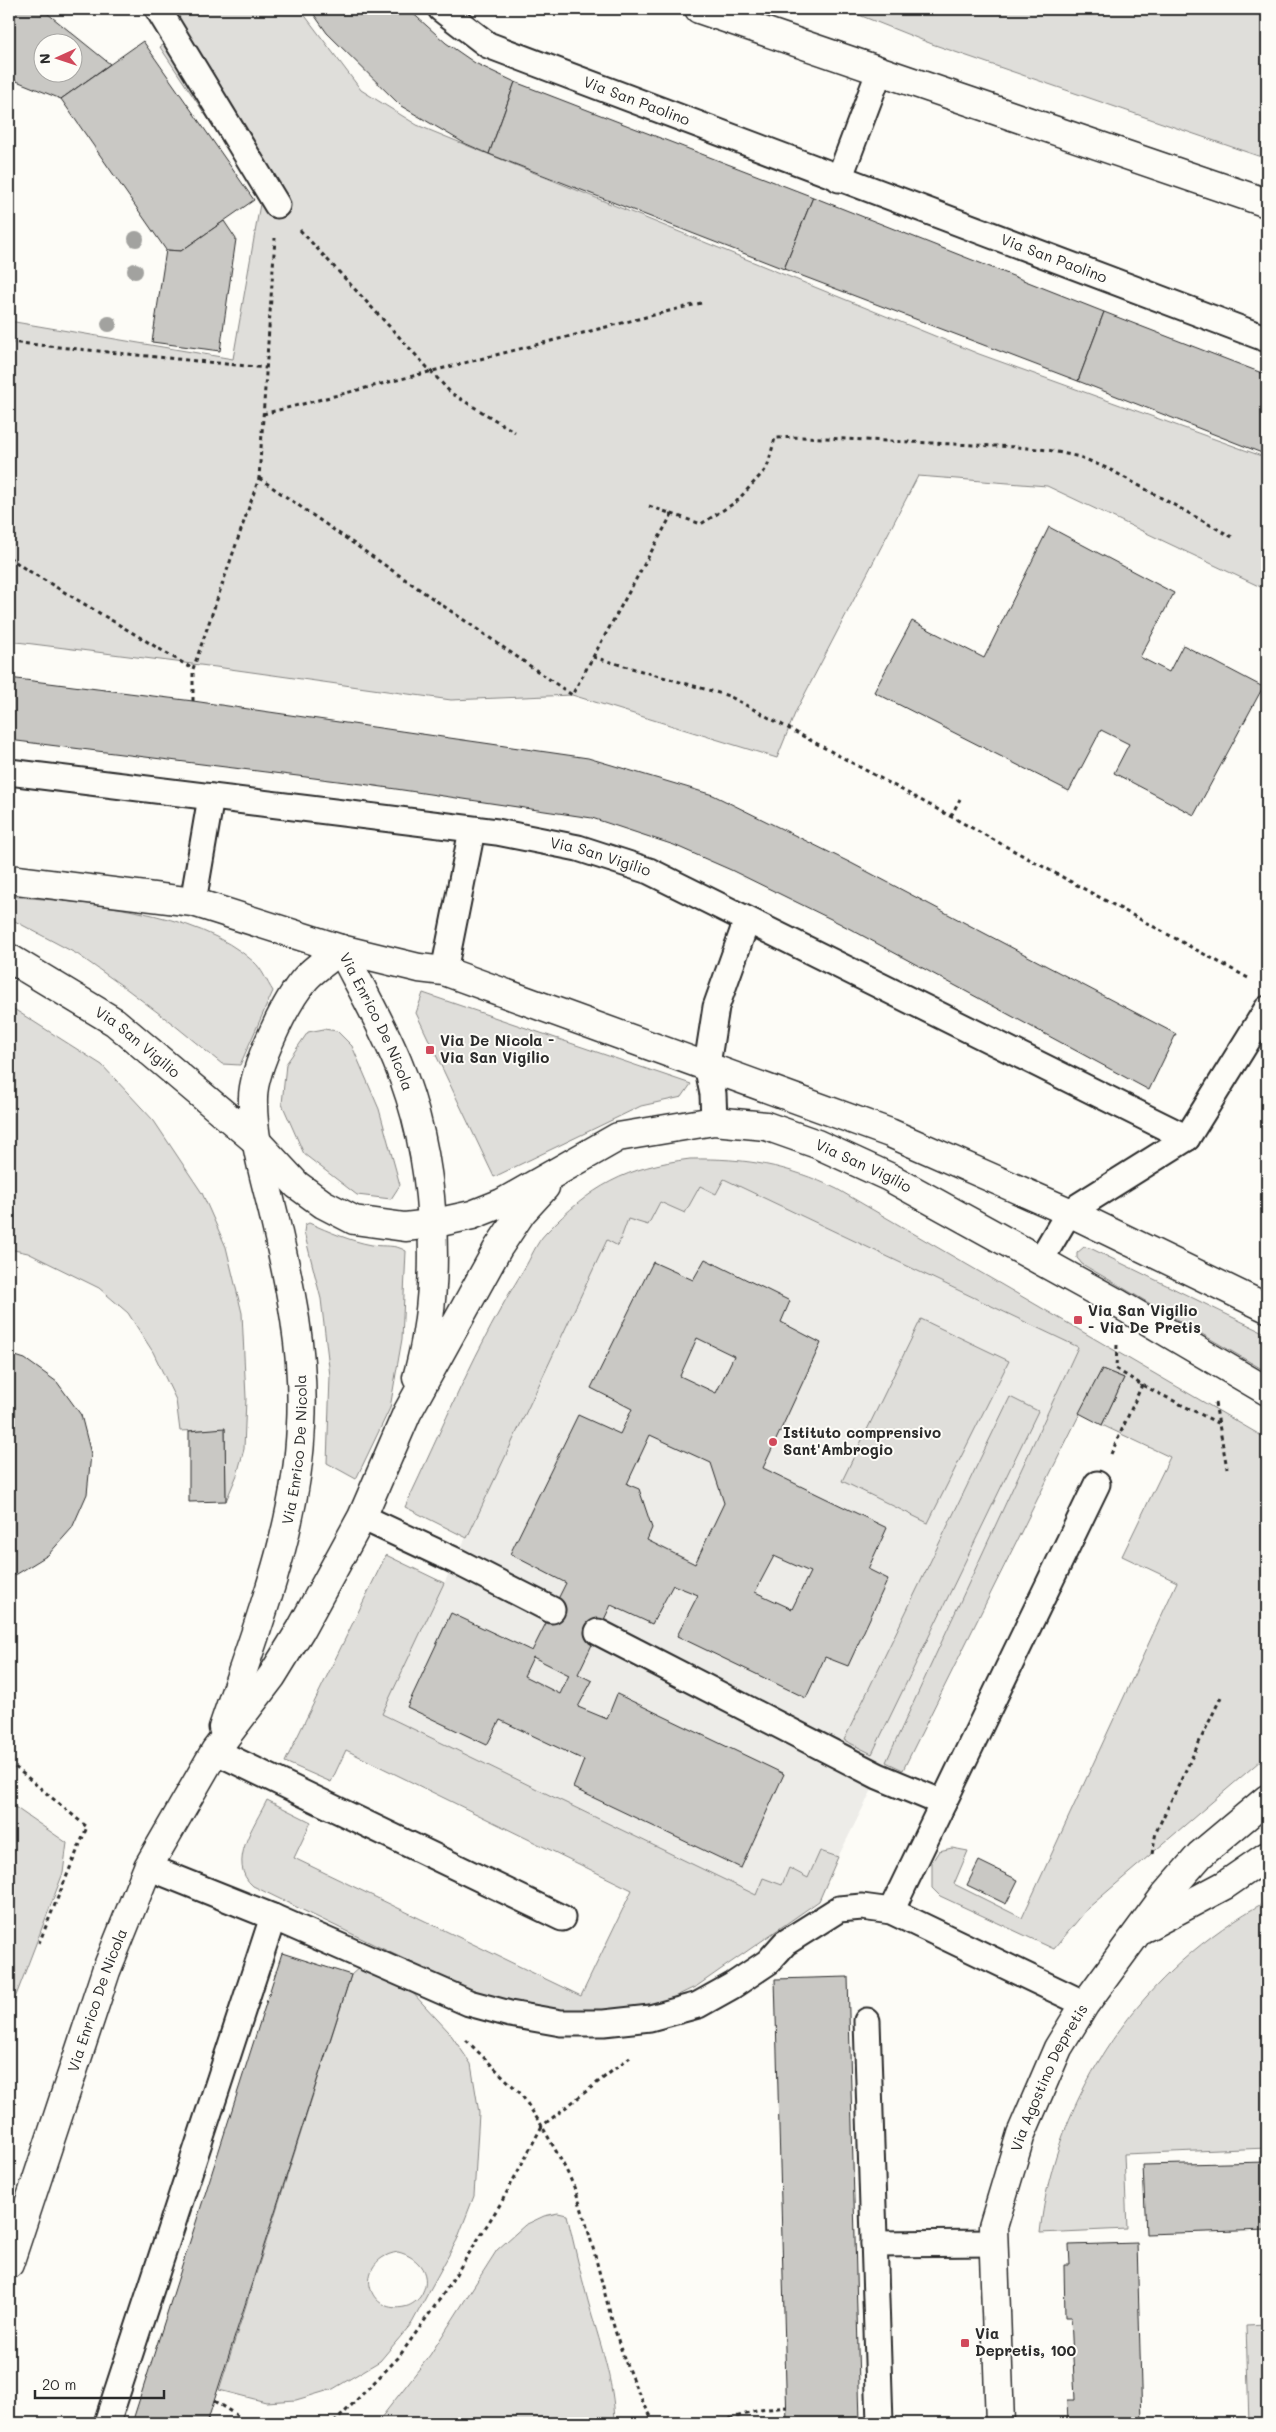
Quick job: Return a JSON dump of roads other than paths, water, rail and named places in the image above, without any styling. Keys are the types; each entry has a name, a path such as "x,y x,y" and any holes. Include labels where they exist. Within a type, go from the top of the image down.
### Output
{"street":[{"path":"699,9 1267,203"},
{"path":"9,879 193,902 341,949 419,968 444,971 707,1065 890,1134 1069,1212 1267,1308"},
{"name":"Via Enrico De Nicola","path":"215,1751 260,1620 282,1545 296,1477 302,1426 302,1383 292,1296 256,1141 253,1096 266,1047 291,1000 306,978 341,949 397,1061 423,1142 431,1224 431,1303 423,1357 407,1413"},
{"name":"Via San Vigilio","path":"9,958 115,1022 256,1141"},
{"name":"Via San Vigilio","path":"431,1224 472,1215 502,1203 618,1137 714,1120 766,1126 817,1144 889,1177 1136,1314 1267,1391"},
{"path":"256,1141 297,1185 324,1204 354,1220 405,1227 431,1224"},
{"name":"Via Enrico De Nicola","path":"9,2264 106,1971 148,1867 215,1751 272,1676 301,1629 362,1517 407,1413 514,1223 535,1196 566,1166"},
{"name":"Via Agostino Depretis","path":"1000,2423 993,2227 1021,2134 1058,2048 1085,2004 1142,1929 1165,1895 1200,1855 1267,1800"},
{"name":"Via Agostino Depretis","path":"1142,1929 1226,1885 1267,1856"}],"lane":[{"path":"158,9 277,205"},
{"name":"Via San Paolino","path":"441,9 488,45 1267,339"},
{"path":"839,179 880,70"},
{"name":"Via San Vigilio","path":"9,772 497,832 578,848 649,871 1187,1138"},
{"path":"193,902 211,797"},
{"path":"444,971 472,830"},
{"path":"714,1120 713,1094 707,1065 716,1007 748,920"},
{"path":"1040,1261 1069,1212 1187,1138 1267,1009"},
{"path":"890,1911 1097,1484"},
{"path":"362,1517 456,1561 552,1610"},
{"path":"598,1632 878,1776 943,1803"},
{"path":"215,1751 562,1918"},
{"path":"148,1867 273,1917 469,2003 510,2014 561,2023 604,2023 650,2018 698,2005 732,1986 768,1962 785,1943 839,1909 862,1908 890,1911 1085,2004"},
{"path":"107,2423 273,1917"},
{"path":"867,2021 880,2423"},
{"path":"874,2244 994,2243"}],"place":[{"name":"Via De Nicola - Via San Vigilio","path":"430,1050"},
{"name":"Via San Vigilio - Via De Pretis","path":"1078,1320"},
{"name":"Istituto comprensivo Sant'Ambrogio","path":"773,1442"},
{"name":"Via Depretis, 100","path":"965,2343"}]}
